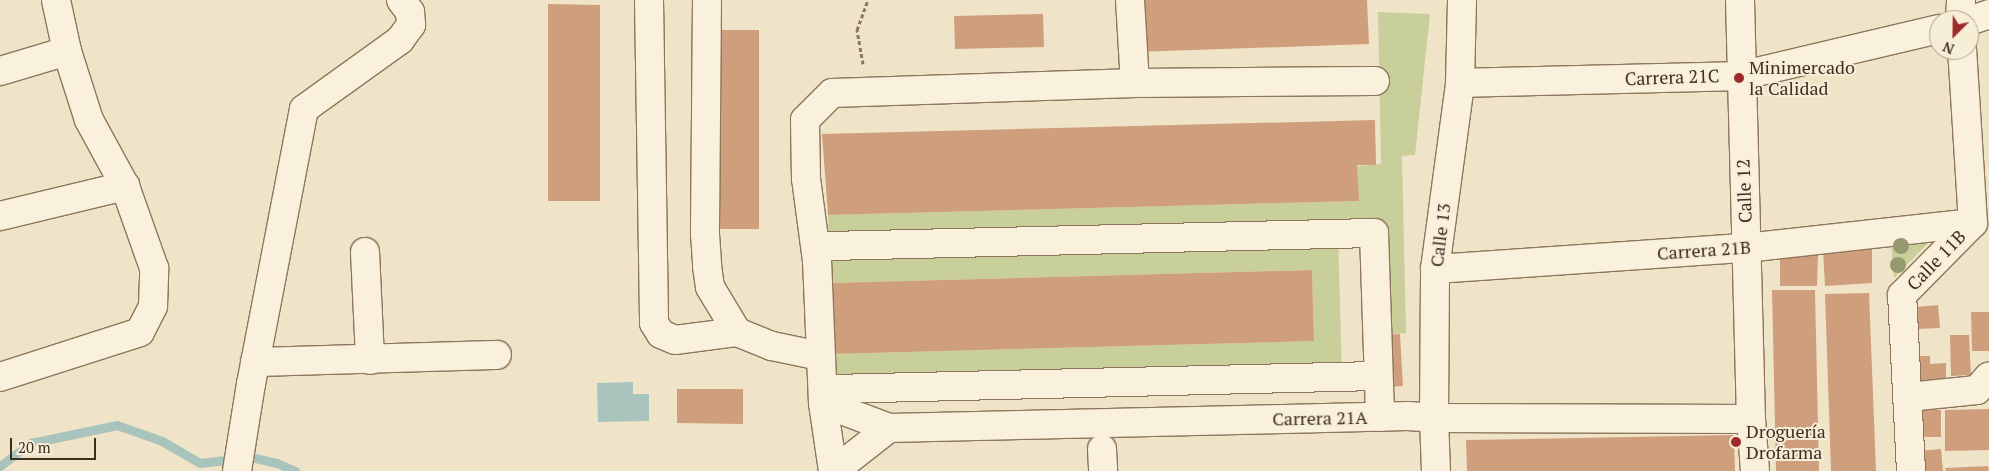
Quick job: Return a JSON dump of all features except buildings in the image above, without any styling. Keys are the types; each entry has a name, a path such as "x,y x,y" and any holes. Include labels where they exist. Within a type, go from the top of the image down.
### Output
{"street":[{"path":"0,377 140,332 153,306 154,268 125,186 89,120 67,51 56,0"},
{"path":"237,471 253,373 304,109 400,40 411,25 410,12 401,0"},
{"path":"649,0 654,323 661,334 676,340 737,332 772,346 820,356"},
{"path":"707,0 705,234 707,266 710,286 737,332"},
{"path":"1130,0 1135,84"},
{"name":"Calle 13","path":"1436,471 1434,418 1435,269 1460,83 1462,0"},
{"name":"Calle 12","path":"1740,0 1740,76 1751,419 1755,471"},
{"name":"Carrera 21C","path":"1460,83 1740,76 1929,31"},
{"path":"0,71 67,51"},
{"name":"Calle 11B","path":"1911,471 1902,296 1973,223 1963,60"},
{"path":"833,471 828,396 820,356 817,261 806,179 805,120 832,92 1135,84 1375,81"},
{"path":"0,216 125,186"},
{"name":"Carrera 21B","path":"1435,269 1746,248 1973,223"},
{"path":"829,246 1374,233 1380,417"},
{"path":"365,252 370,360"},
{"path":"253,373 370,360 497,355"},
{"path":"828,396 1378,376"},
{"path":"1908,397 1977,390 1989,376"},
{"name":"Carrera 21A","path":"828,396 889,428 1380,417 1751,419"},
{"path":"833,471 889,428"}],"path":[{"path":"868,0 857,30 868,92"}],"green space":[{"path":"1378,12 1430,14 1415,155 1402,156 1406,333 1377,335 1374,233 1338,234 1342,376 833,389 832,354 1314,341 1312,270 830,283 828,215 1358,201 1357,166 1381,164"},
{"path":"1932,239 1894,278 1891,243"}],"water":[{"path":"633,382 633,394 649,394 649,421 598,422 597,383"}],"waterway":[{"path":"0,466 31,443 117,425 162,441 200,463 251,457 277,463 295,471"}],"place":[{"name":"Minimercado la Calidad","path":"1739,78"},
{"name":"Droguería Drofarma","path":"1736,442"}]}
